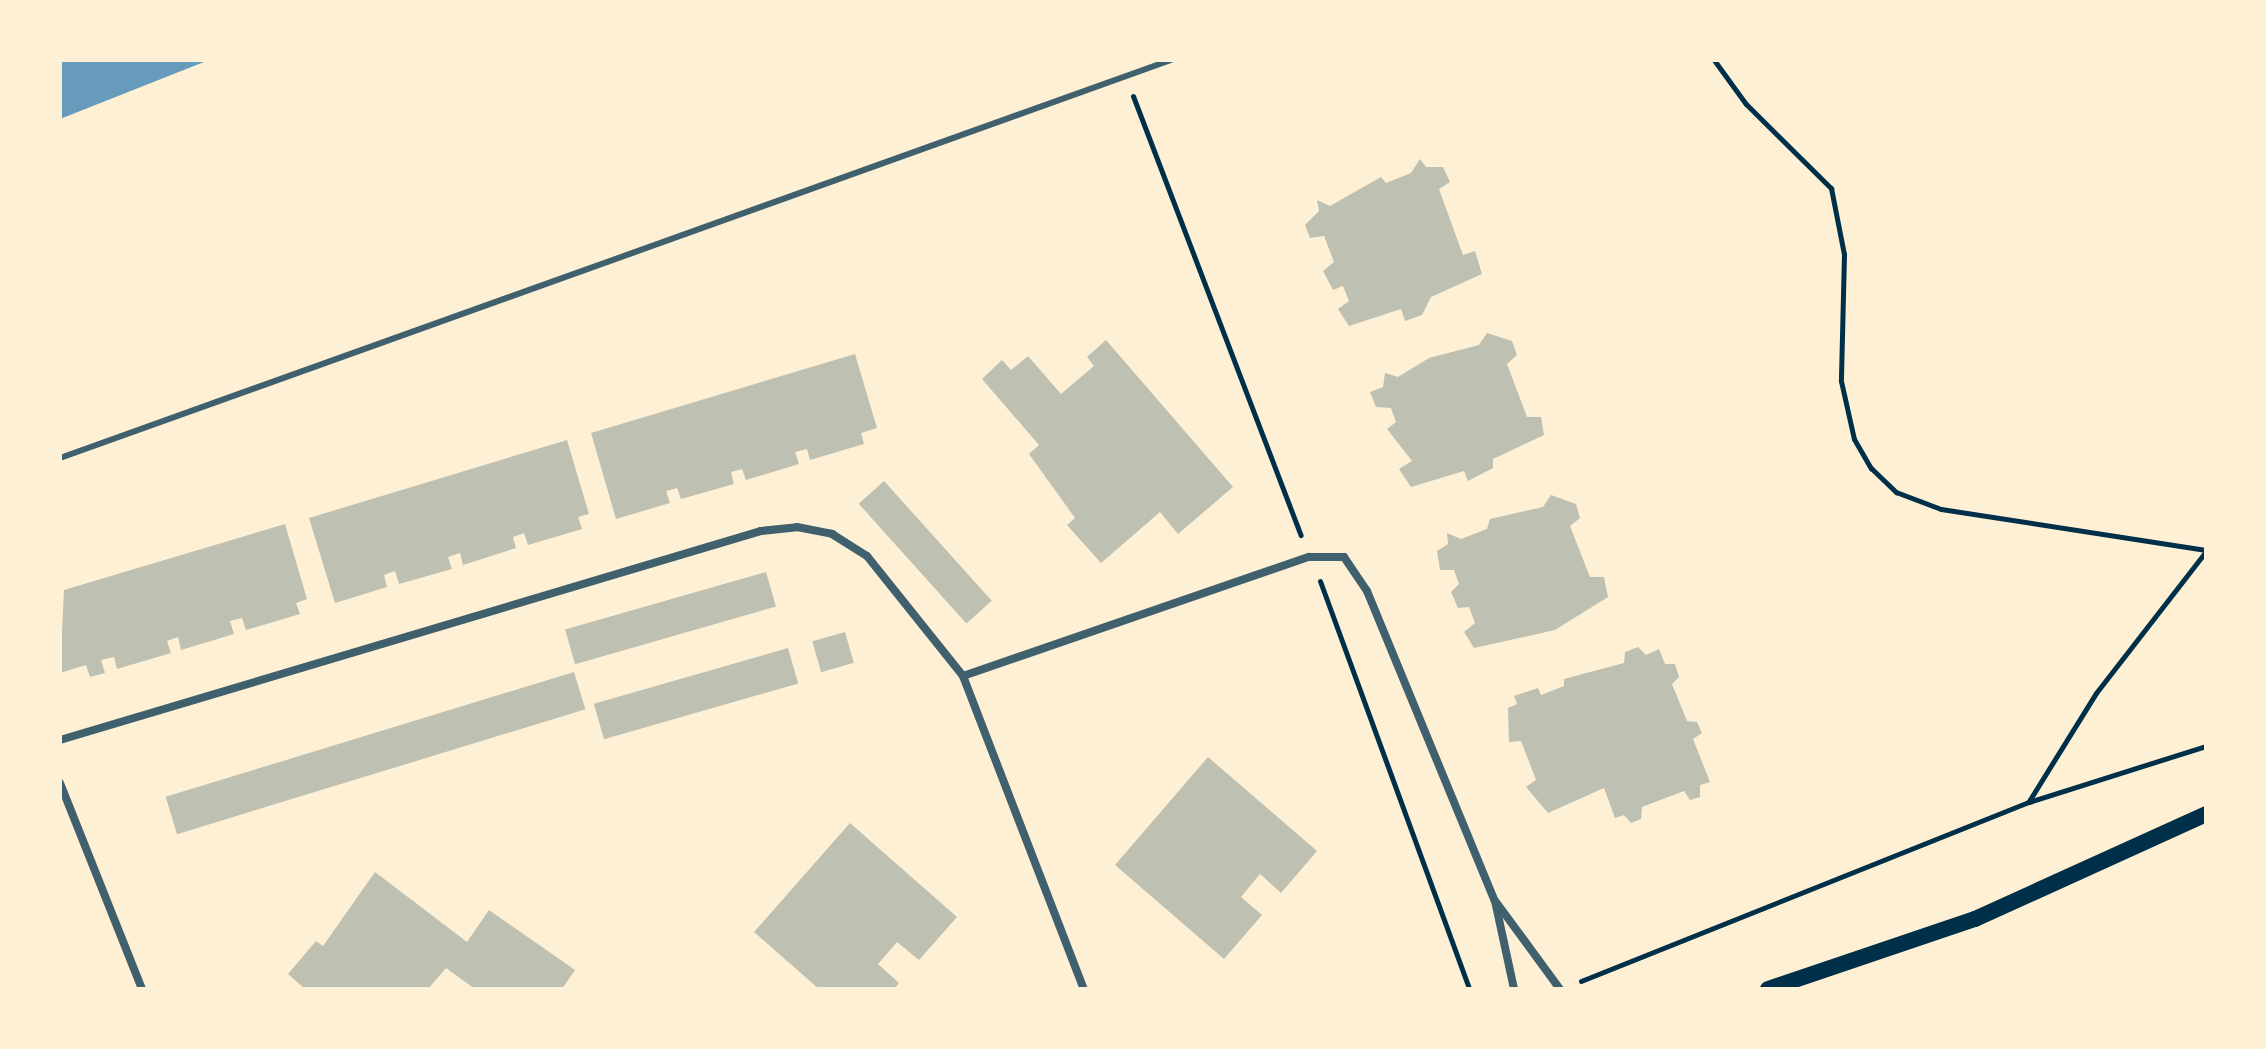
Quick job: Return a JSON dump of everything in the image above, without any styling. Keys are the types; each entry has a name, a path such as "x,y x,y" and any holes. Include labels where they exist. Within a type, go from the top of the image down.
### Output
{"main road":[{"path":"1768,989 1975,919 2206,814"}],"street":[{"path":"60,740 761,531 797,527 832,534 867,556 963,676 1084,989"},
{"path":"963,676 1309,557 1331,553 1355,565 1495,901 1514,989"},
{"path":"60,783 142,989"},
{"path":"1495,901 1560,989"}],"lane":[{"path":"60,458 1171,60"}],"path":[{"path":"1714,60 1746,104 1831,188 1844,254 1841,381 1854,439 1871,468 1896,492 1941,509 2206,551 2096,693 2029,802"},
{"path":"1126,76 1469,989"},
{"path":"1576,983 2029,802 2206,746"}],"water":[{"path":"60,60 209,60 60,119"}],"building":[{"path":"1420,159 1426,167 1443,167 1450,182 1439,189 1463,255 1475,251 1482,274 1431,297 1422,315 1405,321 1401,309 1349,326 1338,309 1349,301 1343,286 1333,290 1323,271 1334,262 1324,236 1310,238 1305,225 1319,211 1317,200 1330,206 1381,177 1386,183 1411,173"},
{"path":"1487,333 1512,341 1517,355 1507,364 1527,417 1541,417 1544,435 1493,459 1493,468 1468,481 1464,471 1411,487 1399,469 1412,461 1387,429 1396,422 1391,408 1376,407 1370,392 1383,387 1385,373 1398,377 1429,358 1479,345"},
{"path":"1106,340 1233,487 1178,534 1160,512 1101,563 1067,525 1075,518 1029,454 1039,445 982,379 1002,360 1011,370 1028,356 1061,394 1094,366 1087,357"},
{"path":"855,354 877,428 861,433 864,444 810,460 807,449 795,452 799,464 746,480 742,469 731,472 734,484 681,499 677,488 666,491 670,503 616,519 591,433"},
{"path":"567,440 589,514 578,517 582,529 528,545 524,533 513,537 516,548 463,565 460,553 448,557 452,569 399,584 395,571 384,575 387,587 335,603 309,518"},
{"path":"884,481 992,601 966,623 859,504"},
{"path":"1551,495 1576,504 1580,518 1570,526 1590,577 1604,577 1608,597 1555,630 1474,648 1464,632 1475,623 1469,607 1458,608 1451,592 1459,584 1454,570 1440,570 1437,551 1448,544 1447,533 1461,539 1487,529 1490,519 1543,507"},
{"path":"285,524 307,599 296,603 300,614 246,630 242,618 230,621 234,634 181,650 178,637 167,641 171,653 117,669 114,657 101,660 105,673 90,677 86,665 60,673 64,590"},
{"path":"766,572 776,607 575,664 565,630"},
{"path":"845,632 854,663 821,672 812,641"},
{"path":"1638,647 1646,655 1659,649 1665,664 1675,664 1679,677 1672,684 1687,721 1697,722 1702,733 1693,739 1710,782 1700,785 1700,797 1690,800 1684,791 1642,807 1641,819 1631,823 1624,815 1615,818 1604,788 1548,813 1526,787 1536,780 1521,741 1509,742 1508,708 1517,704 1514,696 1538,688 1541,695 1564,686 1564,679 1624,663 1625,652"},
{"path":"788,648 798,684 604,739 594,704"},
{"path":"574,672 585,709 177,834 166,797"},
{"path":"1208,757 1317,851 1281,893 1260,874 1241,897 1262,915 1224,959 1115,865"},
{"path":"850,823 957,917 919,960 897,942 878,964 899,983 894,989 819,989 754,932"},
{"path":"375,872 467,942 489,910 575,970 562,989 475,989 446,968 428,989 305,989 288,974 316,941 323,946"}]}
